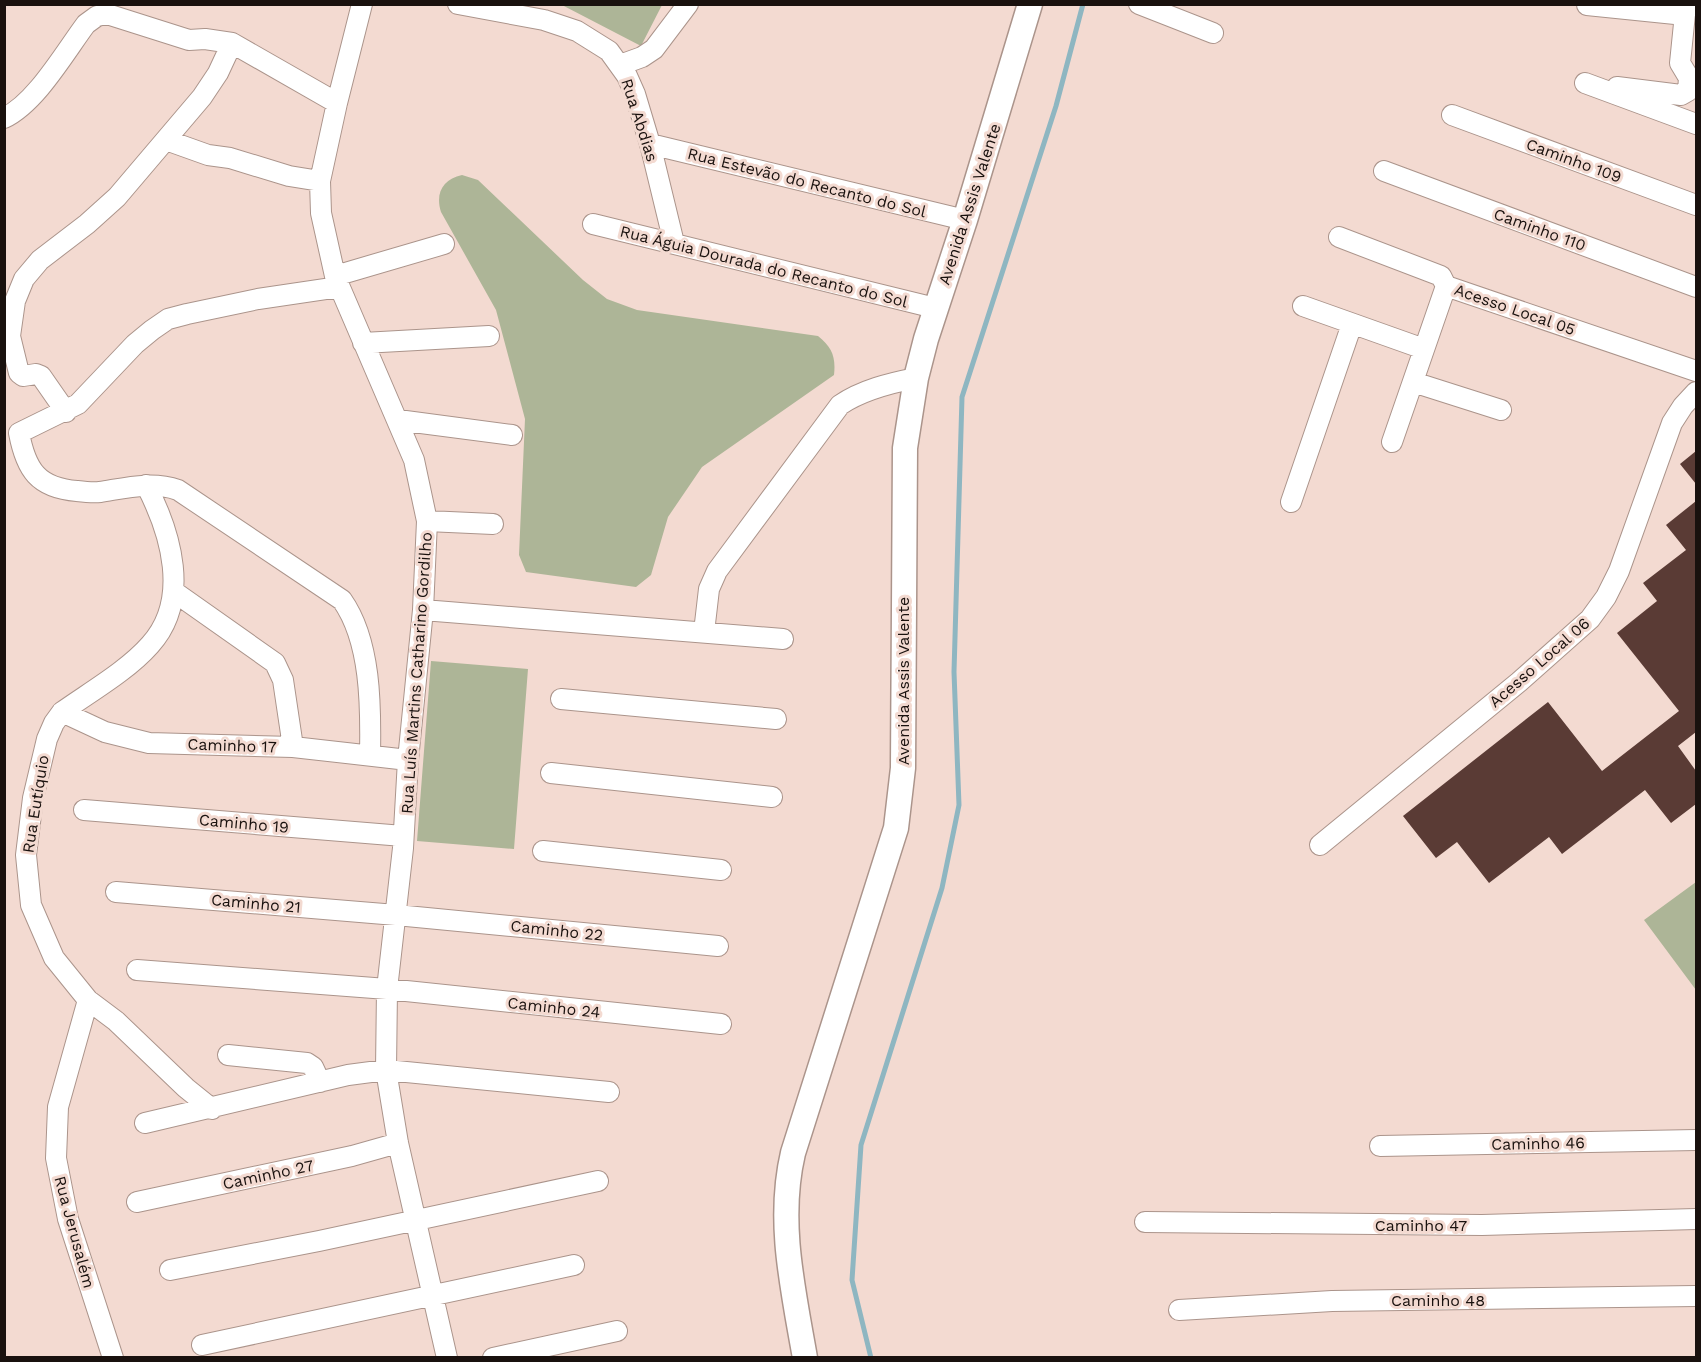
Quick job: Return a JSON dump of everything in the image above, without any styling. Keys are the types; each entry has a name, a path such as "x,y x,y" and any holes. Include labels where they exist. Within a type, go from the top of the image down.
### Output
{"main road":[{"name":"Avenida Assis Valente","path":"805,1358 787,1254 786,1191 793,1153 896,828 903,768 904,470 916,378 935,308 965,220 1030,4"}],"street":[{"name":"Rua Luís Martins Catharino Gordilho","path":"362,4 320,181 321,213 337,281 414,460 427,521 423,610 408,760 404,836 387,990 386,1070 398,1143 447,1358"},
{"name":"Rua Abdias","path":"458,4 544,21 577,31 609,51 620,65 635,94 650,144 674,243"},
{"path":"620,65 642,57 654,49 688,4"},
{"path":"1139,4 1213,33"},
{"path":"1587,5 1685,10 1680,63 1693,78 1688,91 1681,95 1585,83 1696,124"},
{"path":"4,118 23,106 34,94 86,24 97,16 106,14 189,40 205,39 232,43 248,50 337,103"},
{"path":"66,412 41,376 36,374 23,376 19,373 10,336 18,291 24,279 40,260 101,213 166,140 210,87 232,43"},
{"name":"Caminho 109","path":"1452,115 1696,205"},
{"path":"166,140 208,155 230,158 289,176 320,181"},
{"name":"Rua Estevão do Recanto do Sol","path":"650,144 965,220"},
{"name":"Caminho 110","path":"1384,171 1696,287"},
{"name":"Rua Águia Dourada do Recanto do Sol","path":"593,224 935,308"},
{"name":"Acesso Local 05","path":"1339,237 1441,276 1446,286 1696,371"},
{"path":"370,755 370,690 355,622 342,600 187,494 168,486 146,485 96,492 53,487 33,473 23,454 19,433 66,412 78,404 135,344 168,320 337,281 444,244"},
{"path":"1392,442 1446,286"},
{"path":"1303,306 1424,349"},
{"path":"1291,502 1352,324"},
{"path":"363,343 489,336"},
{"path":"704,632 709,589 717,571 840,405 850,398 891,382 916,378"},
{"path":"1413,382 1501,410"},
{"name":"Acesso Local 06","path":"1320,845 1519,682 1590,619 1606,597 1618,570 1672,423 1696,392"},
{"path":"398,420 512,435"},
{"name":"Rua Eutíquio","path":"146,485 164,522 170,544 173,591 169,611 163,626 150,644 62,712 54,723 47,740 33,798 26,855 27,879 31,905 54,958 88,1000 116,1021 186,1088 212,1109"},
{"path":"427,521 493,524"},
{"path":"173,591 275,663 283,680 293,747"},
{"path":"423,610 783,639"},
{"path":"561,699 776,719"},
{"name":"Caminho 17","path":"62,712 105,732 149,743 293,747 408,760"},
{"path":"551,773 772,797"},
{"name":"Caminho 19","path":"84,810 404,836"},
{"path":"543,851 722,870"},
{"name":"Caminho 21","path":"116,891 396,915"},
{"name":"Caminho 22","path":"396,915 718,946"},
{"name":"Caminho 24","path":"137,970 387,990 721,1024"},
{"name":"Rua Jerusalém","path":"88,1000 58,1107 56,1158 68,1219 114,1358"},
{"path":"228,1056 307,1063 313,1066 320,1082"},
{"path":"145,1123 320,1082 386,1070 609,1092"},
{"name":"Caminho 46","path":"1380,1146 1696,1140"},
{"name":"Caminho 27","path":"137,1202 352,1156 398,1143"},
{"path":"170,1270 598,1180"},
{"name":"Caminho 47","path":"1144,1222 1459,1225 1696,1219"},
{"path":"202,1345 574,1265"},
{"name":"Caminho 48","path":"1179,1310 1332,1301 1696,1296"},
{"path":"494,1358 617,1330"}],"green space":[{"path":"562,5 662,5 641,46"},
{"path":"462,175 478,180 583,280 607,299 637,310 818,336 827,344 832,353 834,375 702,467 668,517 651,575 636,587 526,572 519,555 525,419 496,310 439,205 440,193 445,183"},
{"path":"431,661 528,669 514,849 417,841"},
{"path":"1696,882 1696,990 1644,920"}],"building":[{"path":"1696,451 1696,484 1680,464"},
{"path":"1696,501 1696,732 1678,746 1696,771 1696,804 1671,823 1645,790 1562,854 1549,837 1489,883 1457,842 1436,858 1403,816 1548,702 1602,771 1679,711 1617,633 1657,601 1643,583 1686,550 1666,525"}],"waterway":[{"path":"871,1358 852,1280 861,1145 942,888 959,805 954,672 962,397 1056,106 1083,4"}]}
